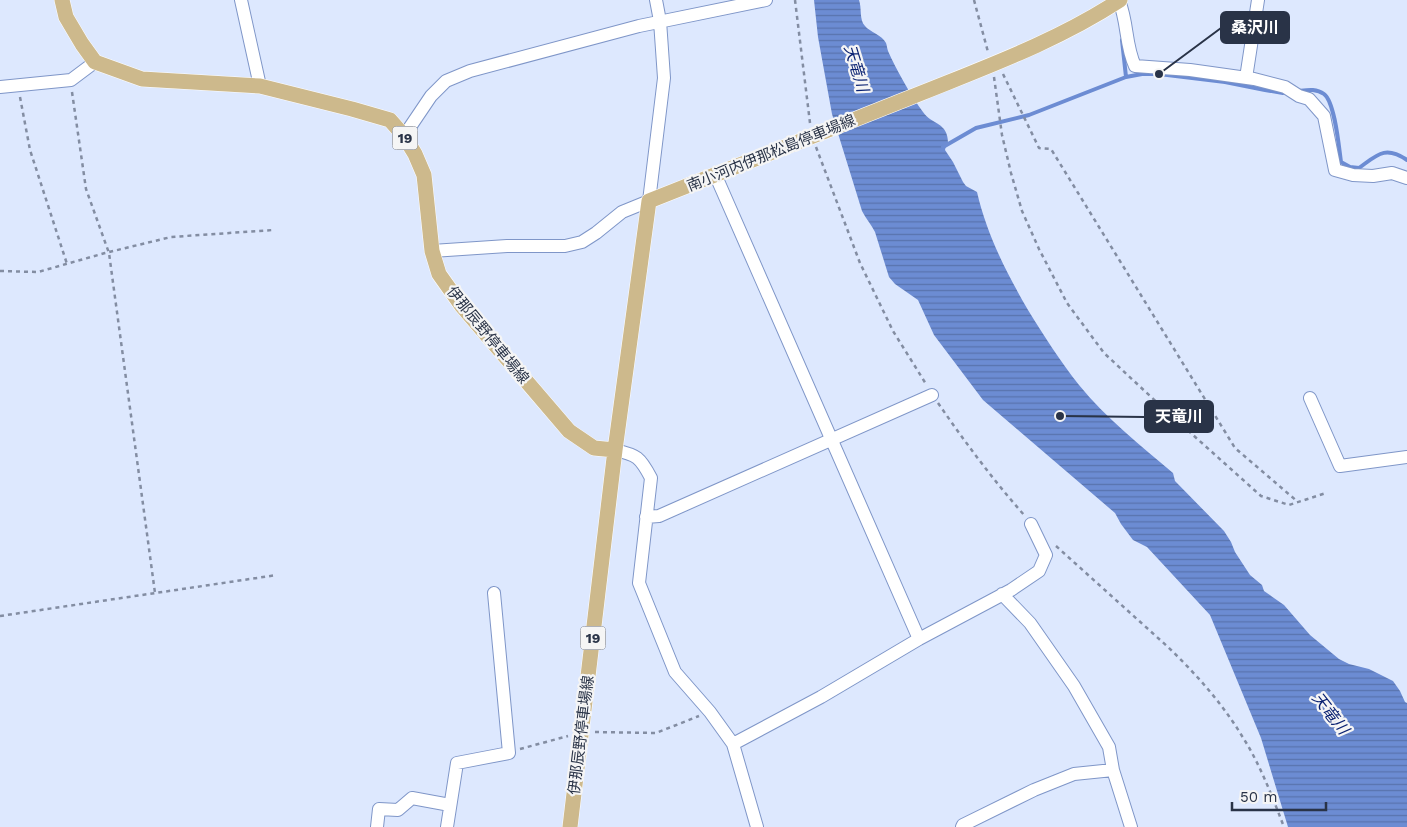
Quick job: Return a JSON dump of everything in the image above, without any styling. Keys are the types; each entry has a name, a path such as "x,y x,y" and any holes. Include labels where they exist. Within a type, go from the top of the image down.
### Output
{"main road":[{"path":"62,0 66,17 95,62"},
{"name":"南小河内伊那松島停車場線","path":"649,201 990,66 1069,30 1120,0"},
{"name":"伊那辰野停車場線","path":"95,62 142,79 260,86 352,108 390,120 404,136 415,154 424,175 432,251 439,274 461,305 569,431 594,448 615,450 570,827"},
{"path":"615,450 649,201"}],"street":[{"path":"242,0 260,86"},
{"path":"432,251 507,246 566,246 582,242 622,212 649,201 664,78 660,21 656,0"},
{"path":"404,136 431,96 446,81 470,71 660,21 766,0"},
{"path":"1120,0 1124,14 1129,54 1135,66 1190,70 1246,78 1285,87 1298,96 1309,99 1324,116 1335,170 1353,176 1373,176 1392,173 1407,178"},
{"path":"1246,78 1258,0"},
{"path":"0,87 71,80 95,62"},
{"path":"715,174 919,639"},
{"path":"646,516 659,516 932,395"},
{"path":"1310,398 1340,466 1407,457"},
{"path":"615,450 633,454 644,464 651,478 639,584 675,672 710,712 733,744 757,827"},
{"path":"733,744 821,697 919,639 1011,590 1039,571 1046,555 1031,524"},
{"path":"446,827 457,763 509,753 494,593"},
{"path":"1002,594 1030,623 1074,686 1108,747 1113,770 1131,827"},
{"path":"962,827 1034,790 1074,774 1113,770"},
{"path":"377,827 379,809 398,810 412,798 450,805"}],"path":[{"path":"795,0 815,135 860,263 893,331 932,395 999,487 1031,524"},
{"path":"974,0 990,66 1002,135 1022,211 1067,303 1104,353 1261,496 1289,505 1326,493"},
{"path":"990,66 1019,108 1039,148 1051,148 1236,448 1298,502"},
{"path":"71,80 86,189 109,253 155,593"},
{"path":"17,85 30,150 67,264"},
{"path":"0,271 38,272 171,237 273,230"},
{"path":"1053,543 1184,662 1215,697 1242,736 1253,756 1284,827"},
{"path":"0,616 277,575"},
{"path":"509,753 582,731 656,733 710,712"}],"water":[{"path":"814,0 859,0 863,23 884,40 895,66 918,106 945,131 948,143 945,150 966,186 977,192 986,223 998,253 1028,310 1065,367 1089,397 1136,442 1173,473 1175,481 1224,531 1250,575 1262,585 1264,591 1284,605 1310,635 1339,659 1349,664 1369,669 1393,681 1407,703 1407,827 1288,827 1261,738 1210,615 1147,547 1133,540 1115,513 983,400 934,335 918,300 895,284 889,277 875,232 862,211 832,114 818,37"}],"waterway":[{"path":"1122,40 1126,77"},
{"path":"943,147 976,128 1029,115 1126,77 1142,74 1159,74 1225,82 1283,93"},
{"path":"1298,91 1318,91 1328,99 1336,126 1341,162 1350,167 1359,168 1376,156 1387,153 1393,153 1407,160"}],"place":[{"name":"桑沢川","path":"1159,74"},
{"name":"天竜川","path":"1060,416"}]}
